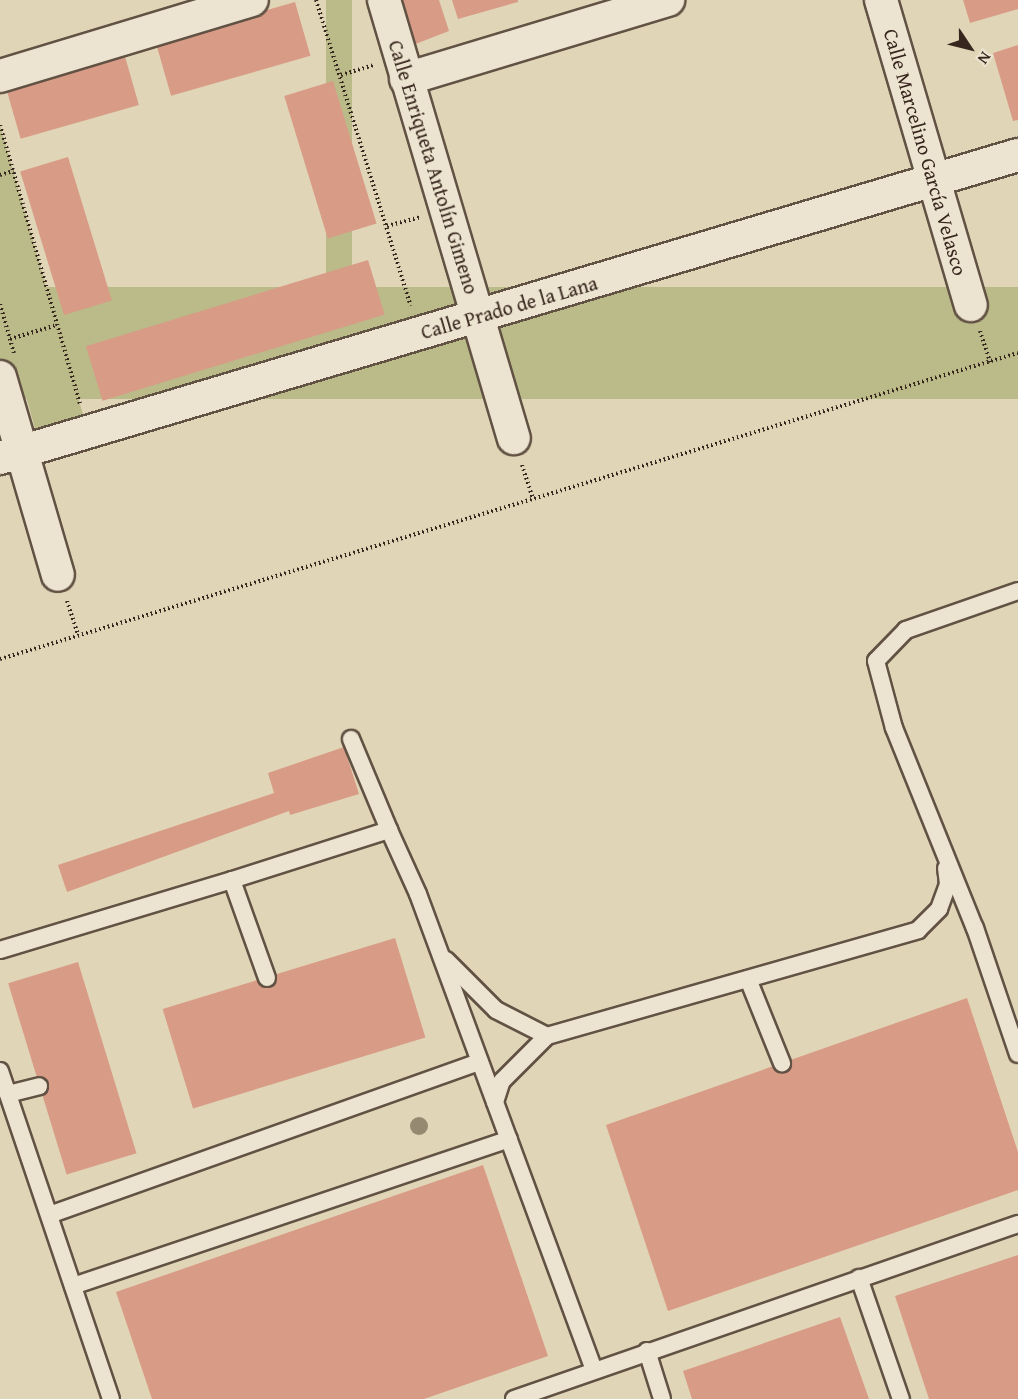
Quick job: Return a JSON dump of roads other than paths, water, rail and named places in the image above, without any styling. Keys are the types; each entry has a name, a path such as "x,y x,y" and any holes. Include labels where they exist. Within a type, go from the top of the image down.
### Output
{"street":[{"path":"0,76 252,0"},
{"name":"Calle Enriqueta Antolín Gimeno","path":"384,0 514,438"},
{"path":"406,79 668,0"},
{"name":"Calle Marcelino García Velasco","path":"881,0 971,305"},
{"name":"Calle Prado de la Lana","path":"11,455 1018,155"},
{"path":"0,376 11,455 58,575"}],"lane":[{"path":"1018,591 906,630 876,661 894,728 1018,1054"},
{"path":"351,739 440,953 594,1370"},
{"path":"0,950 389,830"},
{"path":"495,1102 502,1081 547,1036 918,930 939,909 948,884 944,858"},
{"path":"232,880 267,978"},
{"path":"440,953 496,1010 547,1036"},
{"path":"748,979 782,1063"},
{"path":"52,1214 480,1062"},
{"path":"0,1071 52,1214 73,1286 111,1399"},
{"path":"8,1094 39,1086"},
{"path":"73,1286 509,1139"},
{"path":"514,1399 1018,1224"},
{"path":"859,1278 901,1399"},
{"path":"647,1352 663,1399"}]}
